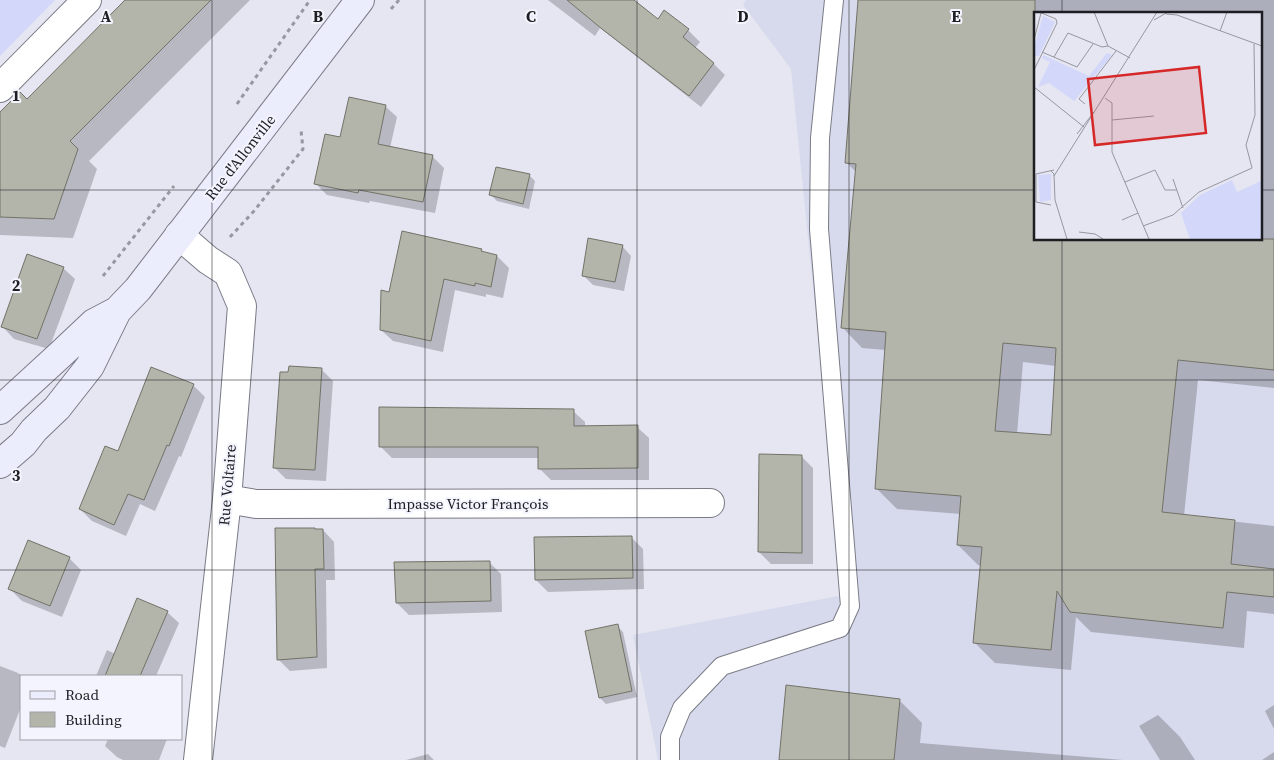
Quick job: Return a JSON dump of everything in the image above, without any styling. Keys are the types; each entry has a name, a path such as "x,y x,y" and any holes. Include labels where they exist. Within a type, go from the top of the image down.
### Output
{"main road":[{"name":"Rue d'Allonville","path":"0,464 23,444 34,430 57,408 90,366 117,311 138,289 360,0"},
{"name":"Rue d'Allonville","path":"0,410 94,323 117,311"}],"street":[{"path":"0,88 87,0"},
{"name":"Rue Voltaire","path":"179,235 208,260 228,273 242,306 227,499 198,760"},
{"name":"Impasse Victor François","path":"227,499 256,504 710,503"}],"lane":[{"path":"670,760 670,737 682,708 722,666 840,628 850,606 819,229 820,138 834,0"}],"path":[{"path":"233,110 310,0"},
{"path":"386,15 399,0"},
{"path":"208,260 254,211 303,148 300,121"},
{"path":"100,280 176,183"}],"shaded area":[{"path":"0,0 55,0 0,56"},
{"path":"746,0 1274,0 1274,760 658,760 633,635 844,595 791,69 743,5"}],"building":[{"path":"125,0 211,0 70,141 78,149 54,219 0,217 0,112 20,92 27,99"},
{"path":"567,0 634,0 658,19 664,10 689,29 683,37 714,63 689,96"},
{"path":"858,0 1035,0 1034,240 1274,239 1274,370 1178,360 1162,512 1235,520 1231,564 1274,569 1274,597 1227,592 1223,628 1070,612 1057,591 1051,650 973,643 982,547 957,545 961,496 875,489 886,332 841,328 856,164 845,163","holes":["1003,343 1056,348 1051,435 995,431"]},
{"path":"349,97 386,105 378,144 433,155 423,202 359,190 358,193 314,184 325,134 340,137"},
{"path":"496,167 530,174 523,204 489,195"},
{"path":"402,231 482,249 481,251 497,255 491,287 475,283 475,286 444,279 431,341 380,330 381,290 389,292"},
{"path":"588,238 623,245 615,282 582,276"},
{"path":"27,254 64,267 37,339 1,327"},
{"path":"289,366 322,368 315,470 273,468 280,372 288,372"},
{"path":"151,367 194,384 169,446 167,445 144,500 128,494 114,525 79,509 105,446 118,451"},
{"path":"379,407 574,409 574,426 638,425 638,468 538,469 538,447 379,447"},
{"path":"759,454 802,455 802,553 758,552"},
{"path":"275,528 323,529 324,569 315,569 317,657 277,660"},
{"path":"632,536 633,578 535,580 534,537"},
{"path":"28,540 70,557 50,606 8,589"},
{"path":"490,561 491,601 396,603 394,562"},
{"path":"137,598 168,611 140,675 105,675"},
{"path":"618,624 632,691 599,698 585,631"},
{"path":"786,685 900,699 894,760 779,760"}]}
